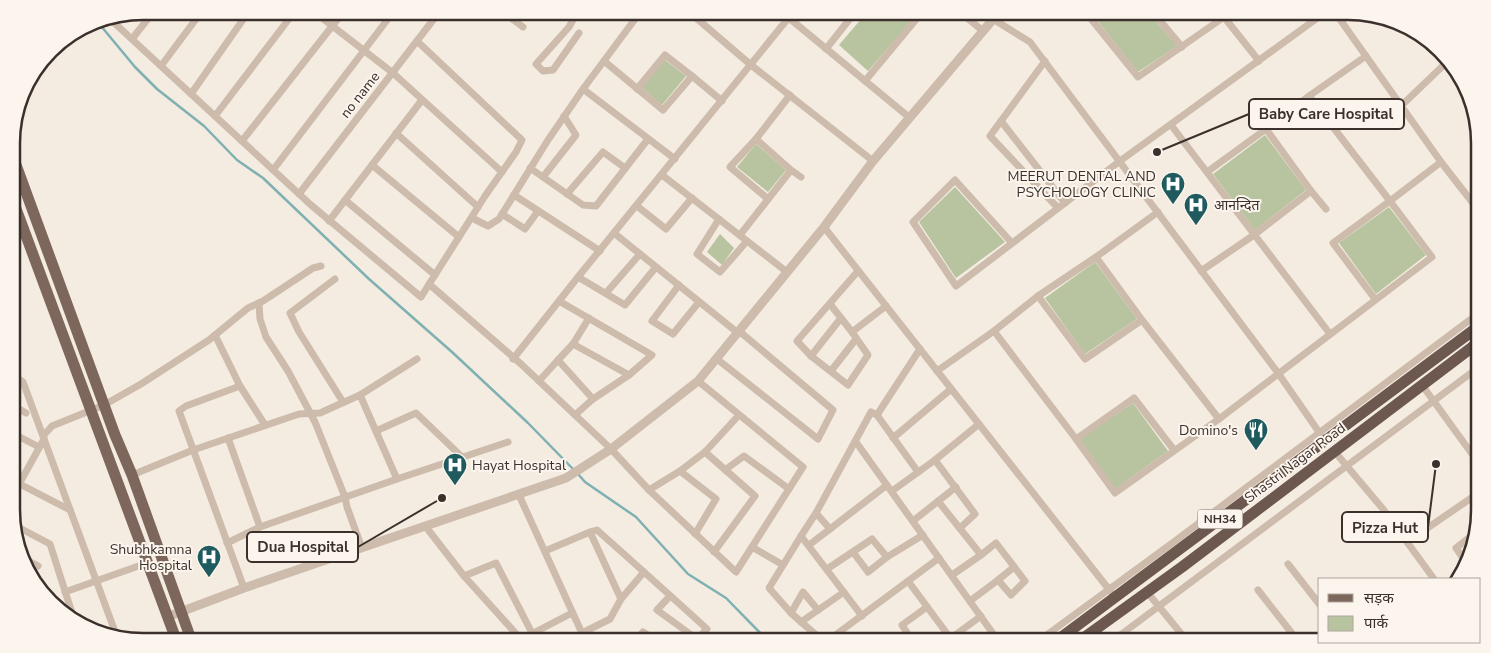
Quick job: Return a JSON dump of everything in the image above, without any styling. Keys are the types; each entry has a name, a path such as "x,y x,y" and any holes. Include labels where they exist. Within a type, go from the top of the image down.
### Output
{"highway":[{"name":"NH34","path":"1065,633 1112,593 1137,581 1322,436 1414,375 1471,332"},
{"name":"Shastri Nagar Road","path":"1090,633 1335,452 1471,348"},
{"path":"1414,375 1422,385"},
{"path":"1322,436 1335,452"},
{"path":"1137,581 1147,592"}],"main road":[{"path":"20,184 132,475 189,633"},
{"path":"20,219 173,633"}],"street":[{"path":"132,39 147,20"},
{"path":"161,66 195,20"},
{"path":"191,94 244,20"},
{"path":"215,116 288,20"},
{"path":"324,20 393,73 502,172"},
{"path":"242,142 337,20"},
{"name":"no name","path":"273,170 387,20"},
{"name":"no name","path":"299,194 433,20"},
{"path":"515,20 523,27"},
{"path":"573,20 569,27 536,64 543,71 553,70 578,32"},
{"path":"472,218 488,226 499,219 564,116 634,20"},
{"path":"698,20 751,65 873,161"},
{"path":"513,359 787,20"},
{"path":"791,20 910,118"},
{"path":"826,48 849,20"},
{"path":"865,81 916,20"},
{"path":"970,20 983,31"},
{"path":"167,617 244,588 566,478 611,449 698,381 824,227 873,161 992,20"},
{"path":"995,20 1030,42 1045,61 1278,373 1322,436"},
{"path":"1092,20 1138,77 1182,47 1215,20"},
{"path":"1160,20 1182,47"},
{"path":"1227,20 1259,61"},
{"path":"1012,243 955,180 913,222 956,286 1120,161 1315,20"},
{"path":"1340,20 1441,162 1471,201"},
{"path":"115,23 299,194 421,297 522,140 417,41"},
{"path":"637,89 665,55 722,101"},
{"path":"1207,172 1308,96 1366,56"},
{"path":"604,61 663,110 692,76"},
{"path":"1045,61 990,136 1058,208"},
{"path":"1401,106 1444,66"},
{"path":"583,89 675,159"},
{"path":"768,199 730,167 756,139 790,95"},
{"path":"994,332 1115,493 1330,334 1432,256 1308,96"},
{"path":"329,220 422,100"},
{"path":"543,178 576,135 564,116"},
{"path":"1001,121 1065,203"},
{"path":"1171,125 1330,334"},
{"path":"1266,129 1326,209"},
{"path":"396,133 478,207"},
{"path":"530,168 583,205 596,206 648,139"},
{"path":"756,139 801,177"},
{"path":"567,194 603,152 625,168"},
{"path":"1375,299 1333,243 1441,162"},
{"path":"372,165 459,237"},
{"path":"740,235 791,170"},
{"path":"662,175 787,272"},
{"path":"1201,271 1254,235 1311,191"},
{"path":"514,195 600,250"},
{"path":"637,206 666,230 692,198"},
{"path":"345,200 435,275"},
{"path":"502,214 525,230 538,211"},
{"path":"937,371 994,332 1038,296 1158,212"},
{"path":"719,219 697,254 720,272 747,242"},
{"path":"824,227 1112,593"},
{"path":"614,233 833,410 818,439 717,358"},
{"path":"606,293 640,254"},
{"path":"1096,257 1218,418"},
{"path":"70,510 20,484 44,439 44,435 52,426 104,405 142,384 215,335 248,308 259,303 313,268 321,266"},
{"path":"578,277 625,304 656,266"},
{"path":"830,304 868,355 848,385 811,356 797,340 858,271"},
{"path":"334,279 290,313 299,332 343,402"},
{"path":"430,284 539,381 611,449 649,490 736,572 803,467 698,381"},
{"path":"679,285 652,321 673,334 699,302"},
{"path":"1038,296 1084,359 1142,320"},
{"path":"559,301 652,355 629,375 593,399 575,415"},
{"path":"259,303 260,319 266,337 288,371 315,422 345,497 346,507 362,548"},
{"path":"831,371 854,335 886,306"},
{"path":"539,381 573,344 590,318"},
{"path":"811,356 841,318"},
{"path":"1050,633 1112,593 1175,541 1322,436 1471,319"},
{"path":"215,335 240,386 265,425"},
{"path":"573,344 629,375"},
{"path":"877,415 920,349"},
{"path":"132,475 193,450 265,425 299,414 320,413 360,395 418,358"},
{"path":"558,360 593,399"},
{"path":"1123,633 1471,373"},
{"path":"20,380 23,382 114,630"},
{"path":"1422,385 1471,452"},
{"path":"240,386 186,406 179,411 244,588"},
{"path":"893,438 951,389"},
{"path":"360,395 397,479"},
{"path":"1076,439 1134,398 1174,450"},
{"path":"20,410 26,413"},
{"path":"814,633 791,613 769,588 816,513 872,412 877,415 918,472"},
{"path":"376,432 416,413 462,457"},
{"path":"649,490 680,471 705,452 739,415"},
{"path":"809,545 889,488 935,460 979,424"},
{"path":"20,437 39,448"},
{"path":"228,438 260,528"},
{"path":"227,543 260,528 345,497 508,442"},
{"path":"856,442 993,633"},
{"path":"705,452 754,496 714,552"},
{"path":"1335,452 1383,509 1433,578"},
{"path":"725,470 744,456 789,489"},
{"path":"935,460 975,514 960,528"},
{"path":"680,471 716,499 695,534"},
{"path":"913,521 956,487"},
{"path":"519,495 582,633 610,619 621,599 644,572"},
{"path":"1407,542 1471,498"},
{"path":"938,501 981,555"},
{"path":"816,513 830,529"},
{"path":"426,527 512,633"},
{"path":"22,529 50,544 71,610"},
{"path":"545,551 597,530 707,629 703,633"},
{"path":"590,532 621,599"},
{"path":"853,552 868,572 923,535"},
{"path":"801,536 862,616"},
{"path":"827,569 872,539 887,558"},
{"path":"1462,557 1456,548 1467,539"},
{"path":"952,575 996,543 1025,581 1011,595 998,580"},
{"path":"752,546 783,565"},
{"path":"838,633 939,558"},
{"path":"32,563 38,566"},
{"path":"65,592 147,563"},
{"path":"464,576 496,563 532,633 572,613"},
{"path":"1288,564 1318,602"},
{"path":"970,601 1014,567"},
{"path":"908,582 944,633"},
{"path":"1258,590 1291,633"},
{"path":"791,613 802,592 818,610"},
{"path":"801,622 844,592"},
{"path":"1147,592 1181,633"},
{"path":"670,596 657,610 689,633"},
{"path":"907,633 902,625 927,607"},
{"path":"958,633 981,616"}],"green space":[{"path":"860,20 912,20 868,71 839,45"},
{"path":"1097,20 1155,20 1177,46 1138,72"},
{"path":"665,60 686,76 662,105 641,87"},
{"path":"1265,135 1306,190 1255,230 1213,174"},
{"path":"756,144 786,170 768,192 737,167"},
{"path":"955,187 1005,242 956,278 919,222"},
{"path":"1389,207 1426,255 1376,294 1339,243"},
{"path":"720,234 734,248 722,265 707,252"},
{"path":"1095,262 1137,319 1085,354 1045,298"},
{"path":"1133,403 1168,451 1115,489 1080,439"}],"waterway":[{"path":"102,27 135,67 157,89 204,126 237,160 263,178 369,279 452,352 528,423 574,470"},
{"path":"578,474 585,482 636,517 688,574 726,598 760,633"}],"place":[{"name":"Baby Care Hospital","path":"1157,152"},
{"name":"MEERUT DENTAL AND PSYCHOLOGY CLINIC","path":"1173,205"},
{"name":"आनन्दित","path":"1196,226"},
{"name":"Domino's","path":"1256,451"},
{"name":"Pizza Hut","path":"1436,464"},
{"name":"Hayat Hospital","path":"455,486"},
{"name":"Dua Hospital","path":"442,498"},
{"name":"Shubhkamna Hospital","path":"209,578"}]}
